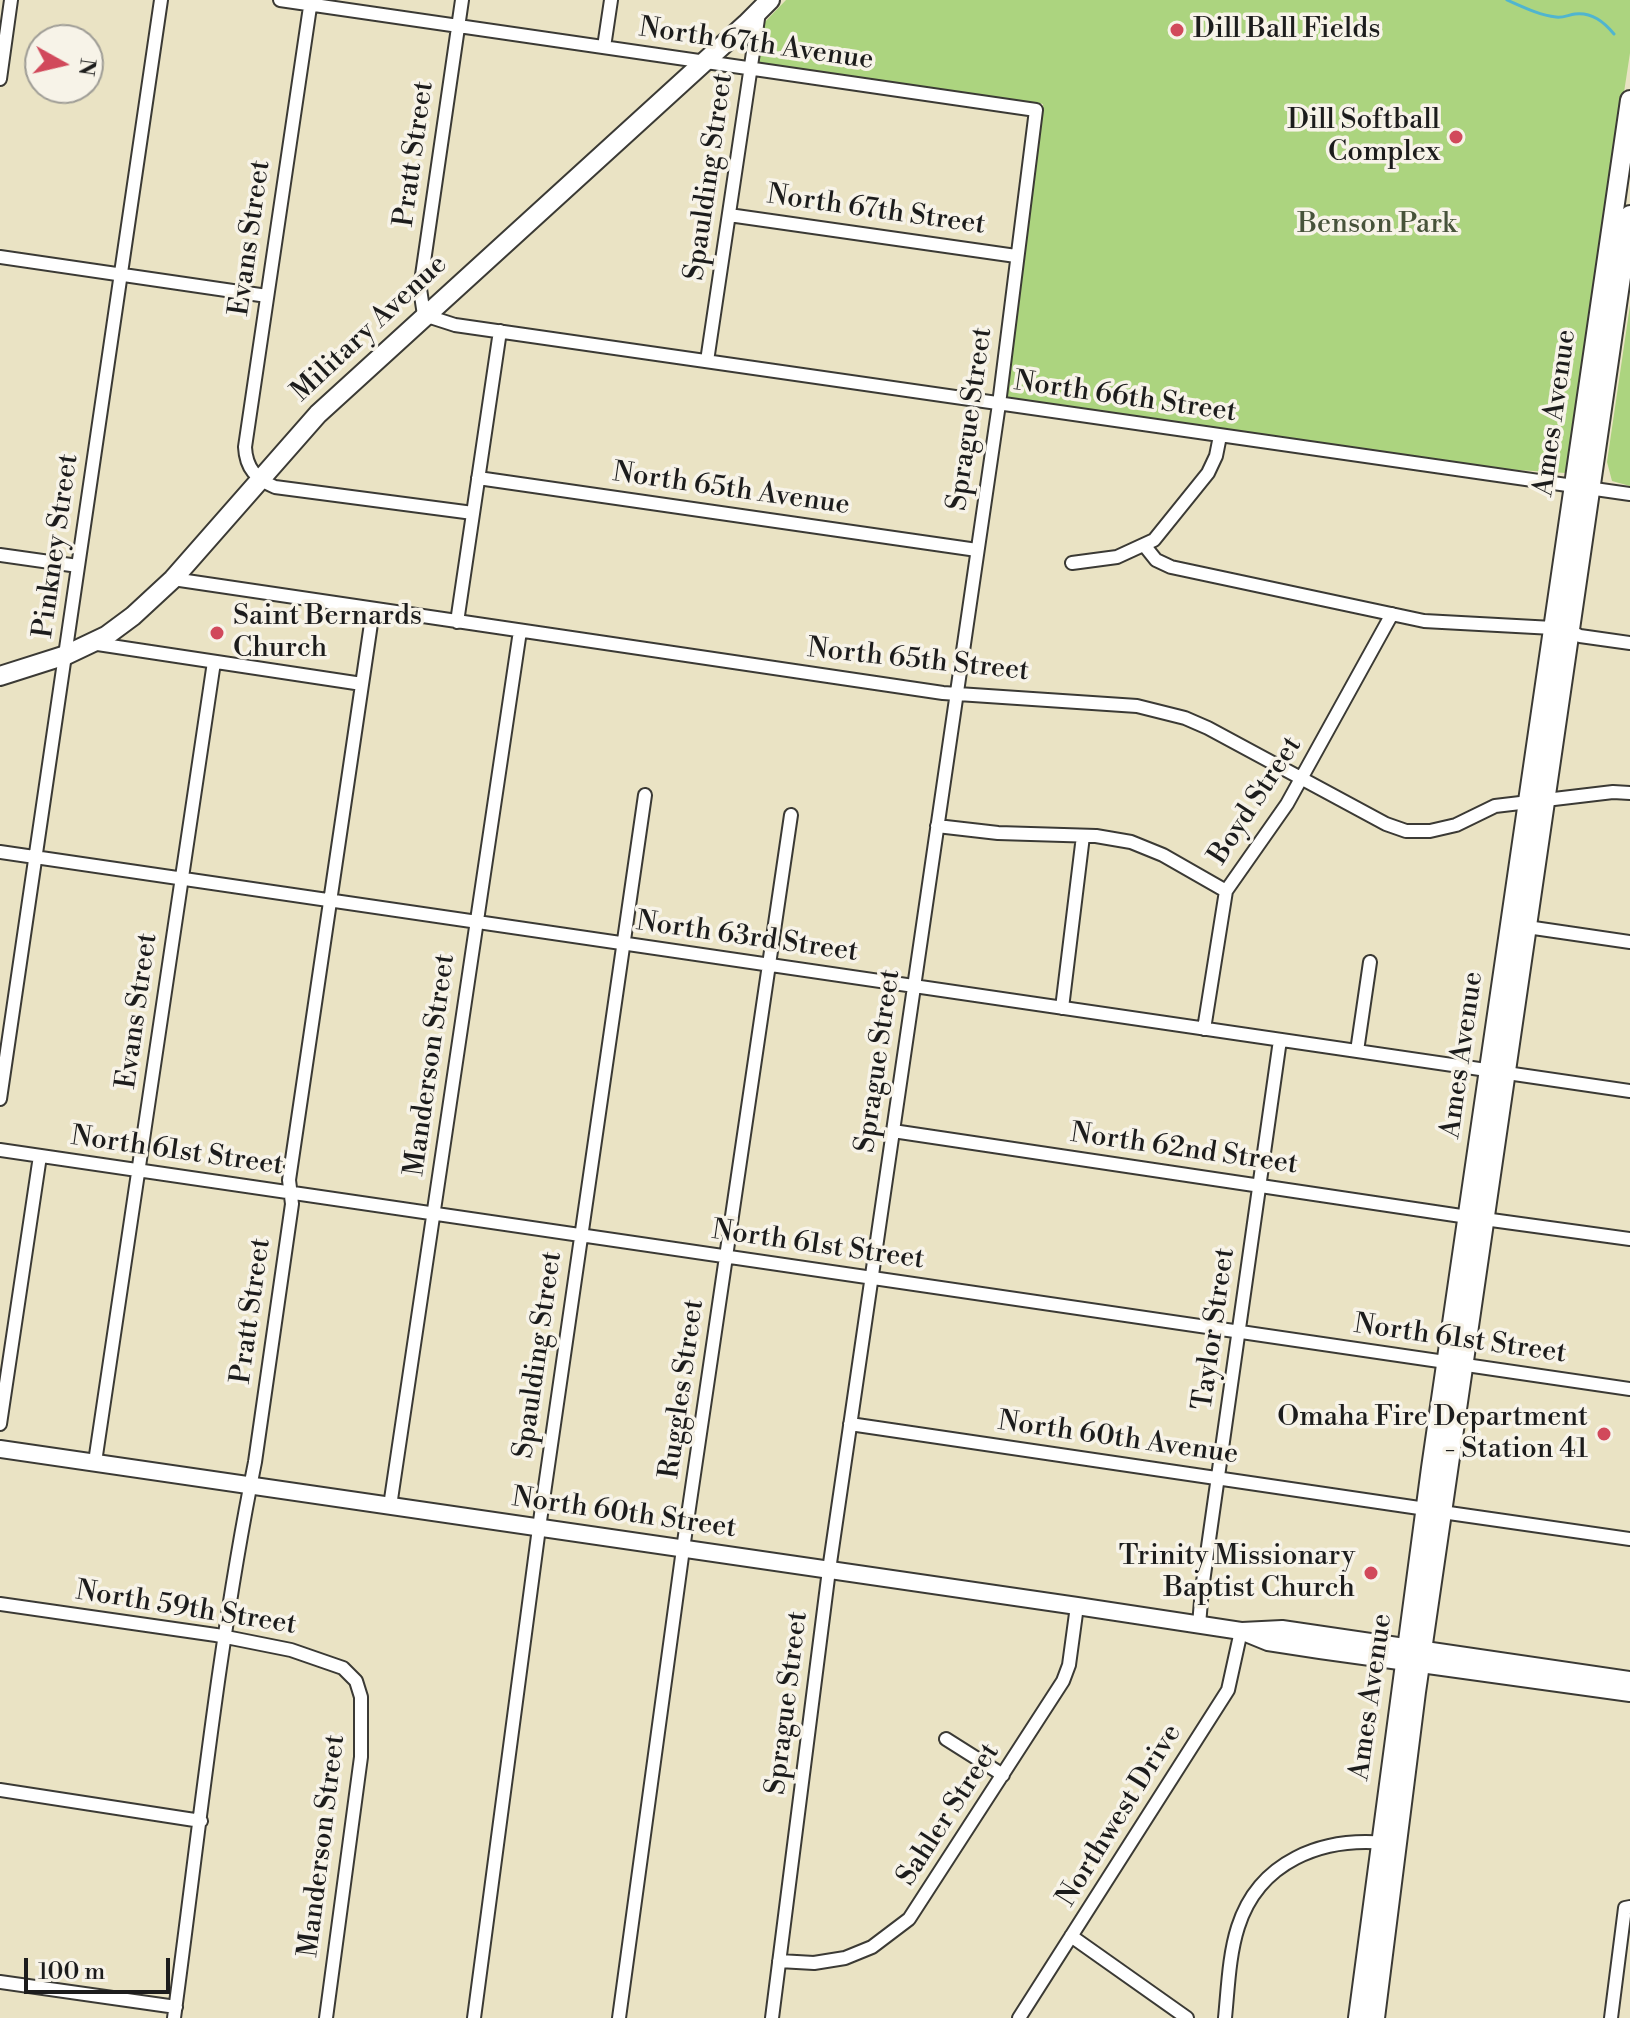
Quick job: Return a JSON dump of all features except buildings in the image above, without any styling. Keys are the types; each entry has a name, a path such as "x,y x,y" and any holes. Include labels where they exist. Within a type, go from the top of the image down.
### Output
{"main road":[{"name":"Military Avenue","path":"0,676 66,655 133,616 173,579 318,414 703,63 763,3"},
{"name":"Ames Avenue","path":"1358,2018 1389,1843 1454,1364 1537,801 1630,100"},
{"name":"Ames Avenue","path":"1581,487 1630,215"},
{"name":"Ames Avenue","path":"1497,1072 1527,927 1537,801"},
{"name":"North 60th Street","path":"0,1449 1241,1631 1282,1629 1414,1656 1630,1693"},
{"name":"North 60th Street","path":"1414,1656 1630,1680"},
{"name":"Ames Avenue","path":"1375,2018 1389,1843"}],"street":[{"path":"0,79 11,0"},
{"name":"Pinkney Street","path":"0,1099 161,0"},
{"name":"North 67th Avenue","path":"280,0 1036,110"},
{"name":"Pratt Street","path":"424,315 420,289 462,0"},
{"path":"604,47 611,0"},
{"name":"Evans Street","path":"259,480 245,459 245,447 310,2"},
{"name":"Spaulding Street","path":"707,361 750,69 763,3"},
{"name":"Sprague Street","path":"772,2018 829,1570 999,404 1036,110"},
{"name":"North 67th Street","path":"729,215 1016,256"},
{"path":"0,257 267,296"},
{"name":"North 66th Street","path":"424,315 455,325 1630,494"},
{"path":"457,622 500,331"},
{"path":"1072,563 1117,557 1144,545 1163,531 1208,473 1220,436"},
{"name":"North 65th Avenue","path":"478,478 977,550"},
{"path":"259,480 289,490 473,513"},
{"path":"1144,545 1156,560 1171,567 1392,614 1445,624 1561,630 1630,643"},
{"path":"0,555 78,566"},
{"name":"North 65th Street","path":"173,579 956,694 1113,703 1162,711 1208,728 1386,824 1406,831 1439,830 1495,806 1613,792 1630,793"},
{"name":"Pratt Street","path":"175,2013 248,1485 257,1447 292,1204 289,1180 373,610"},
{"name":"Boyd Street","path":"1204,1029 1226,891 1302,779 1392,614"},
{"name":"Manderson Street","path":"390,1506 520,631"},
{"path":"91,643 362,684"},
{"name":"Evans Street","path":"95,1462 214,662"},
{"name":"Spaulding Street","path":"474,2018 539,1528 645,795"},
{"name":"Ruggles Street","path":"619,2018 683,1549 791,815"},
{"path":"937,826 998,833 1113,838 1144,846 1226,891"},
{"path":"1062,1008 1083,836"},
{"name":"North 63rd Street","path":"0,852 1630,1091"},
{"path":"1527,927 1630,942"},
{"path":"1357,1051 1370,962"},
{"name":"Taylor Street","path":"1199,1625 1280,1040"},
{"name":"North 62nd Street","path":"893,1131 1630,1239"},
{"name":"North 61st Street","path":"0,1150 1630,1389"},
{"path":"0,1424 40,1156"},
{"name":"North 60th Avenue","path":"850,1424 1630,1539"},
{"name":"North 59th Street","path":"0,1604 304,1653 343,1668 356,1681"},
{"name":"Sahler Street","path":"779,1961 814,1963 845,1958 872,1947 899,1929 919,1906 1067,1673 1077,1606"},
{"name":"Northwest Drive","path":"1019,2018 1228,1690 1241,1631"},
{"name":"Manderson Street","path":"326,2018 361,1757 361,1697 356,1681"},
{"path":"946,1739 1003,1775"},
{"path":"0,1790 201,1821"},
{"path":"1225,2018 1237,1930 1248,1905 1268,1878 1290,1861 1325,1845 1389,1843"},
{"path":"1611,2018 1625,1908 1630,1907"},
{"path":"1071,1936 1187,2018"},
{"path":"0,1982 175,2013"}],"green space":[{"name":"Benson Park","path":"786,0 1630,0 1630,53 1566,473 1486,468 1004,399 1043,104 757,63 763,24"},
{"path":"1630,305 1630,486 1612,481 1607,462"}],"waterway":[{"path":"1507,0 1550,16 1592,16 1614,34"}],"place":[{"name":"Dill Ball Fields","path":"1177,30"},
{"name":"Dill Softball Complex","path":"1456,137"},
{"name":"Saint Bernards Church","path":"217,633"},
{"name":"Omaha Fire Department - Station 41","path":"1604,1434"},
{"name":"Trinity Missionary Baptist Church","path":"1371,1573"}]}
